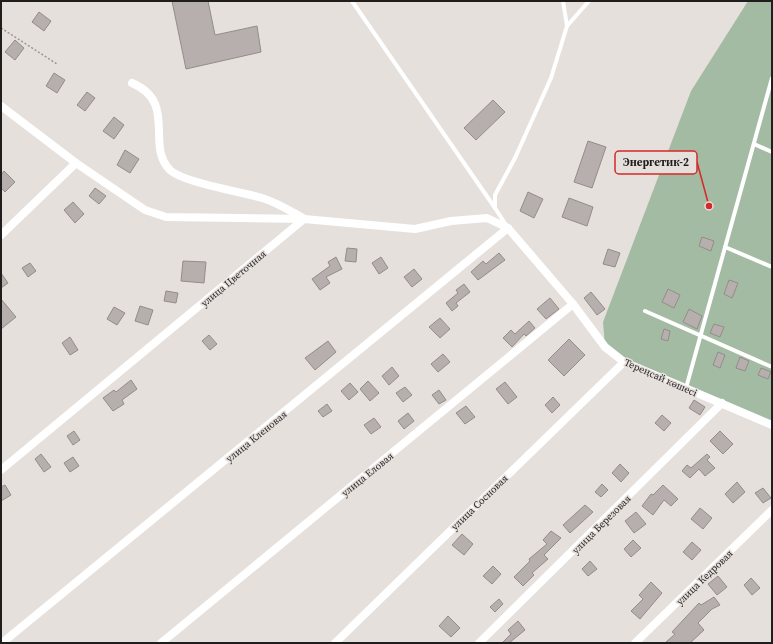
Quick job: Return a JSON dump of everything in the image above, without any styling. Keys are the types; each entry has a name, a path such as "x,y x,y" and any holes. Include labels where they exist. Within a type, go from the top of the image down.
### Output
{"street":[{"path":"132,83 149,92 154,100 161,149 164,161 169,170 186,178 263,198 286,208 304,219"},
{"path":"1,106 76,163 145,210 155,215 166,217 304,219 415,229 451,221 486,218 508,228"},
{"path":"1,235 76,163"},
{"name":"улица Цветочная","path":"1,470 304,219"},
{"name":"Тереңсай көшесі","path":"508,228 573,304 605,347 624,362 772,425"},
{"name":"улица Кленовая","path":"2,643 508,228"},
{"name":"улица Еловая","path":"161,643 573,304"},
{"name":"улица Сосновая","path":"335,643 624,362"},
{"name":"улица Березовая","path":"479,643 722,403"},
{"name":"улица Кедровая","path":"635,643 772,510"}],"lane":[{"path":"352,1 508,228"},
{"path":"563,1 567,26"},
{"path":"495,208 495,195 516,158 551,78 567,26 588,1"},
{"path":"686,388 772,78"},
{"path":"754,144 772,152"},
{"path":"725,247 772,267"},
{"path":"645,311 772,367"}],"path":[{"path":"1,28 57,64"}],"green space":[{"path":"748,1 772,1 772,425 624,362 605,347 603,322 691,91"}],"building":[{"path":"172,1 208,1 215,35 257,26 261,52 186,69"},
{"path":"39,12 51,21 44,31 32,22"},
{"path":"15,40 24,48 15,60 5,52"},
{"path":"54,73 65,80 57,93 46,86"},
{"path":"87,92 95,98 85,111 77,105"},
{"path":"493,100 505,112 476,140 464,128"},
{"path":"114,117 124,125 114,139 103,131"},
{"path":"588,141 606,147 592,188 574,182"},
{"path":"125,150 139,159 130,173 117,165"},
{"path":"4,171 15,182 5,192 1,188 1,175"},
{"path":"95,188 106,196 99,204 89,196"},
{"path":"528,192 543,199 534,218 520,211"},
{"path":"569,198 593,207 587,226 562,217"},
{"path":"73,202 84,214 75,223 64,210"},
{"path":"702,237 714,241 711,251 699,246"},
{"path":"347,248 357,249 356,262 345,261"},
{"path":"608,249 620,253 615,267 603,264"},
{"path":"499,253 505,260 478,280 471,272 483,261 486,264"},
{"path":"336,257 342,269 326,277 330,283 320,290 312,279 330,266 328,262"},
{"path":"381,257 388,268 379,274 372,263"},
{"path":"183,261 206,262 204,283 181,281"},
{"path":"30,263 36,271 28,277 22,268"},
{"path":"414,269 422,279 412,287 404,277"},
{"path":"1,273 8,283 1,288"},
{"path":"729,280 738,283 732,298 724,294"},
{"path":"464,284 470,292 456,303 458,306 452,311 446,303 458,293 456,290"},
{"path":"668,289 680,295 674,308 662,302"},
{"path":"166,291 178,293 176,303 164,301"},
{"path":"591,292 605,309 597,315 584,298"},
{"path":"550,298 559,309 546,319 537,309"},
{"path":"1,299 16,317 1,329"},
{"path":"140,306 153,310 148,325 135,321"},
{"path":"114,307 125,313 117,325 107,319"},
{"path":"689,309 702,316 697,329 683,322"},
{"path":"440,318 450,329 440,338 429,327"},
{"path":"529,321 535,328 526,336 524,334 512,347 503,338 511,330 515,334"},
{"path":"714,324 724,327 720,337 710,333"},
{"path":"664,329 670,331 668,341 661,339"},
{"path":"209,335 217,344 210,350 202,341"},
{"path":"70,337 78,350 70,355 62,343"},
{"path":"569,339 585,355 564,376 548,360"},
{"path":"328,341 336,352 315,370 305,358"},
{"path":"718,352 725,355 720,368 713,365"},
{"path":"443,354 450,362 438,372 431,364"},
{"path":"740,357 749,361 745,371 736,368"},
{"path":"392,367 399,376 389,385 382,376"},
{"path":"761,368 771,372 768,379 758,375"},
{"path":"131,380 137,389 122,400 124,404 113,411 103,398 114,390 116,392"},
{"path":"368,381 379,393 370,401 360,389"},
{"path":"505,382 517,397 508,404 496,389"},
{"path":"350,383 358,392 349,400 341,391"},
{"path":"405,387 412,395 403,402 396,393"},
{"path":"439,390 446,400 439,404 432,395"},
{"path":"553,397 560,405 552,413 545,405"},
{"path":"694,400 705,407 700,415 689,408"},
{"path":"327,404 332,411 323,417 318,411"},
{"path":"466,406 475,417 465,424 456,413"},
{"path":"408,413 414,421 404,429 398,421"},
{"path":"662,415 671,423 664,431 655,423"},
{"path":"374,418 381,427 371,434 364,425"},
{"path":"74,431 80,440 73,445 67,436"},
{"path":"720,431 733,444 723,454 710,441"},
{"path":"41,454 51,467 44,472 35,459"},
{"path":"707,454 710,457 707,460 715,468 705,476 699,469 690,478 682,471 687,465 691,468"},
{"path":"73,457 79,466 70,472 64,463"},
{"path":"620,464 629,473 621,482 612,473"},
{"path":"737,482 745,492 733,503 725,494"},
{"path":"602,484 608,490 601,497 595,492"},
{"path":"5,485 11,495 1,501 1,487"},
{"path":"663,485 678,499 671,506 664,500 653,515 642,506 651,494 653,495"},
{"path":"763,488 771,498 763,503 755,493"},
{"path":"585,505 593,512 570,533 563,525"},
{"path":"700,508 712,518 703,529 691,519"},
{"path":"636,512 646,524 634,533 625,521"},
{"path":"551,531 561,538 544,555 548,559 532,573 534,575 523,586 514,577 530,561 529,559 547,544 543,540"},
{"path":"462,534 473,544 464,555 452,545"},
{"path":"633,540 641,548 631,557 624,549"},
{"path":"692,542 701,550 692,560 683,552"},
{"path":"590,561 597,569 588,576 582,569"},
{"path":"493,566 501,574 492,584 483,576"},
{"path":"718,576 727,587 717,595 708,584"},
{"path":"751,578 760,588 752,595 744,585"},
{"path":"651,582 662,593 640,619 631,611 643,599 639,595"},
{"path":"714,597 720,605 712,609 698,623 704,630 690,643 665,643 675,634 672,632 699,603 701,605"},
{"path":"499,599 503,604 495,612 490,607"},
{"path":"448,616 460,628 451,637 439,626"},
{"path":"518,621 525,630 509,643 502,643 511,634 508,630"}],"place":[{"name":"Энергетик-2","path":"709,206"}]}
